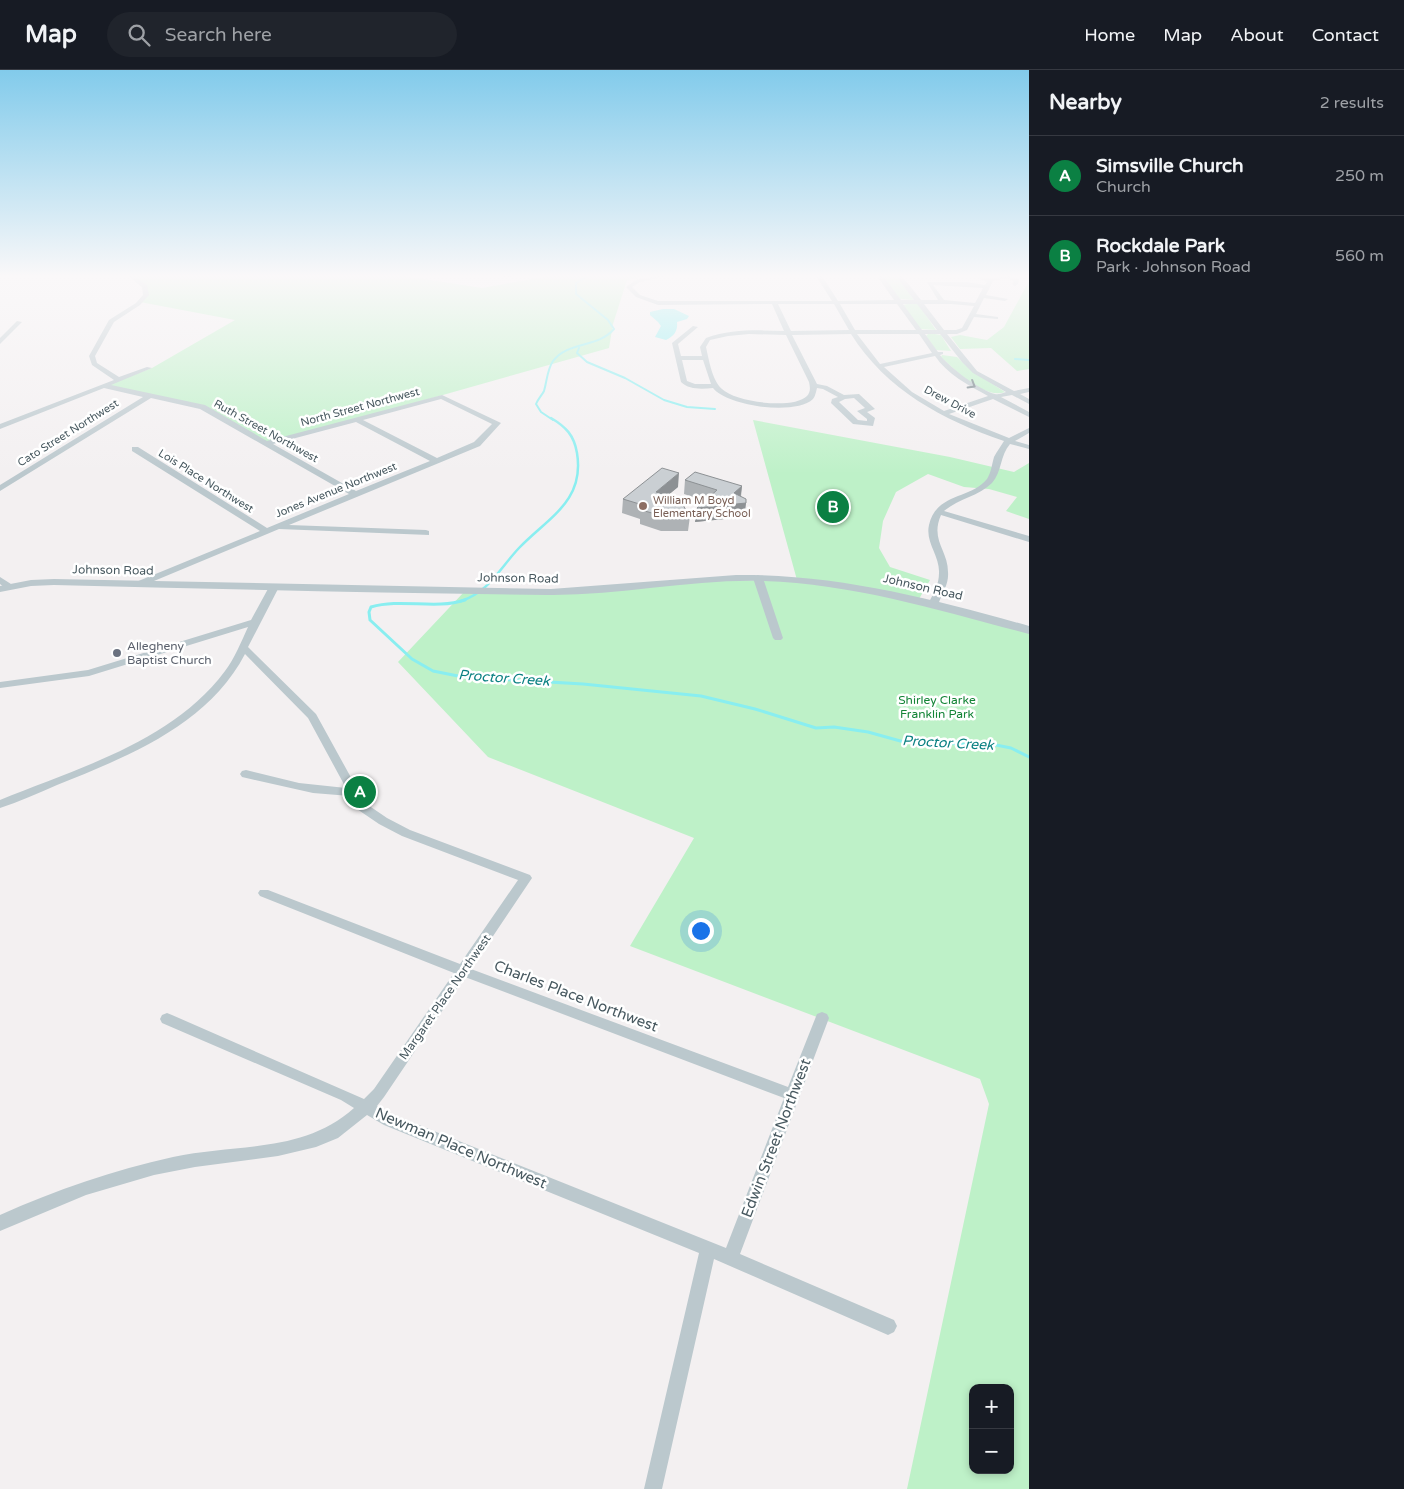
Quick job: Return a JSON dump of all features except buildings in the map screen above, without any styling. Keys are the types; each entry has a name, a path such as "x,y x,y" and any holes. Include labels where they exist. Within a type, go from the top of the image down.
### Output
{"street":[{"path":"100,342 92,356 94,364 119,380"},
{"path":"676,342 684,382 687,385 716,386"},
{"path":"706,342 702,347 719,391 732,399 757,404 783,405 796,404 810,398 813,393 813,386 793,342"},
{"name":"Drew Drive","path":"860,342 879,366 901,386 944,413 984,432 1029,447"},
{"path":"928,342 955,373 993,397 1029,415"},
{"path":"948,342 975,372 1029,402"},
{"path":"879,366 936,353 956,353"},
{"path":"678,358 706,358"},
{"path":"0,427 149,368"},
{"name":"Ruth Street Northwest","path":"104,386 202,407 355,494"},
{"path":"813,386 826,387 843,397"},
{"path":"944,413 993,397 1029,390"},
{"name":"Cato Street Northwest","path":"0,489 148,396"},
{"path":"856,396 863,402 871,409 862,411 871,418 870,424 856,422 835,401 843,397 856,396"},
{"name":"North Street Northwest","path":"265,444 442,397 460,405"},
{"path":"838,406 863,402"},
{"name":"Jones Avenue Northwest","path":"139,584 477,444 498,423 460,405"},
{"path":"358,420 437,461"},
{"path":"934,602 942,584 944,573 942,561 932,536 932,526 939,512 950,502 989,481 995,471 1002,448 1009,441 1029,430"},
{"name":"Lois Place Northwest","path":"135,450 266,531"},
{"path":"939,512 1029,540"},
{"path":"276,527 426,533"},
{"path":"758,578 778,638"},
{"name":"Johnson Road","path":"3,585 54,582 573,592 700,580 758,578 847,585 934,602 1029,630"},
{"path":"0,804 117,755 182,720 208,699 228,674 244,647 274,587"},
{"path":"0,685 89,672 255,622"},
{"name":"Margaret Place Northwest","path":"0,1223 106,1181 177,1163 301,1144 333,1132 366,1106 379,1093 526,878 406,833 383,821 361,806 312,716 244,647"},
{"path":"246,774 298,787 338,793 354,792"},
{"name":"Charles Place Northwest","path":"264,893 463,971 793,1095"},
{"name":"Edwin Street Northwest","path":"730,1258 822,1018"},
{"name":"Newman Place Northwest","path":"167,1019 366,1106 389,1120 708,1251 730,1258 888,1326"},
{"path":"653,1489 708,1251"}],"green space":[{"path":"197,342 610,342 609,348 266,445 200,408 103,386 152,368"},
{"path":"930,342 946,342 951,351 936,350"},
{"path":"955,342 1029,342 1029,369 1017,371 991,348 960,349"},
{"path":"942,355 957,357 972,371 1005,392 988,392 979,388 954,369 941,357"},
{"name":"Shirley Clarke Franklin Park","path":"753,420 950,457 1014,472 1029,463 1029,519 1006,511 1017,497 989,489 964,487 928,474 896,492 883,521 879,548 890,567 930,580 919,599 1029,632 1029,1489 907,1489 989,1104 980,1079 630,946 694,838 488,757 398,662 464,592 521,593 681,581 797,580"}],"waterway":[{"name":"Proctor Creek","path":"553,420 541,412 536,404 544,391 551,364 559,355 567,350 591,342"},
{"path":"579,348 577,353 587,362 625,378 664,400 687,407 715,409"},
{"path":"1015,359 1029,360"},
{"name":"Proctor Creek","path":"461,601 471,597 487,586 519,548 562,507 570,496 578,470 576,447 568,432 551,418"},
{"name":"Proctor Creek","path":"461,601 465,600"},
{"name":"Proctor Creek","path":"461,601 442,604 394,604 371,607 369,612 370,620 412,659 433,671 463,677 583,684 701,696 755,709 816,728 834,727 868,732 904,742 996,745 1011,748 1029,757"}],"place":[{"name":"William M Boyd Elementary School","path":"643,506"},
{"name":"Rockdale Park","path":"833,507"},
{"name":"Allegheny Baptist Church","path":"117,653"},
{"name":"Simsville Church","path":"360,792"}]}
